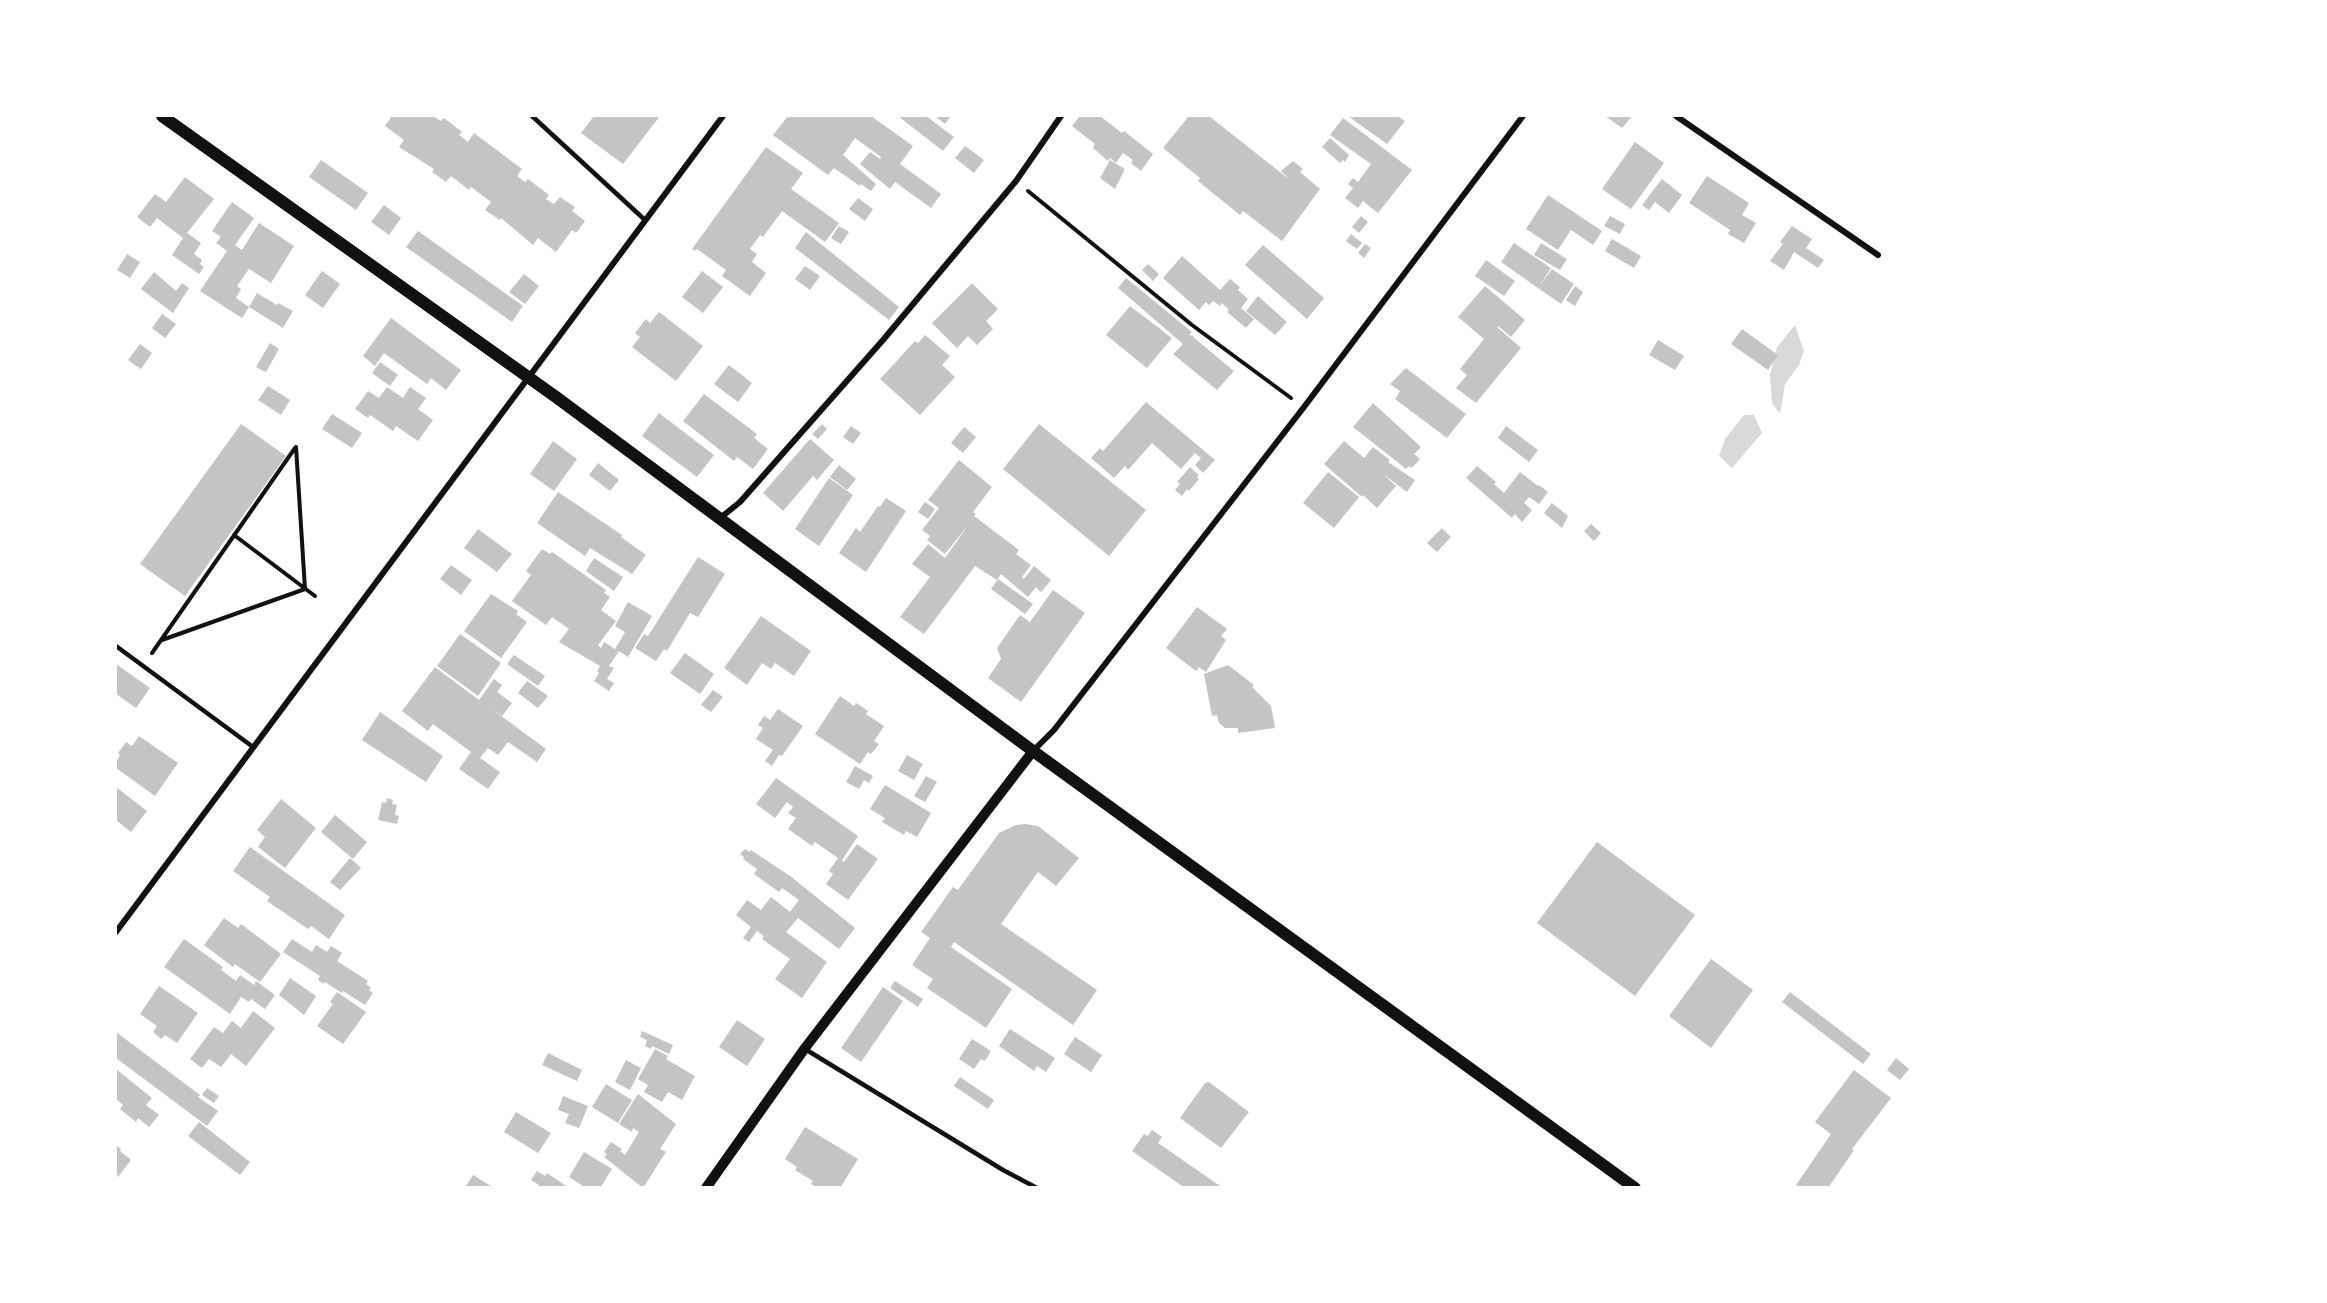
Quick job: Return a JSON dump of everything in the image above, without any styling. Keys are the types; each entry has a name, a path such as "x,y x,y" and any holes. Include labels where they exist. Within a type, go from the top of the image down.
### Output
{"main road":[{"path":"162,116 528,377 1033,751 1635,1188"}],"street":[{"path":"116,932 723,116"},
{"path":"718,519 740,502 823,408 1016,181 1061,116"},
{"path":"706,1188 805,1048 1033,751 1054,730 1304,407 1523,116"},
{"path":"1676,116 1878,255"}],"lane":[{"path":"531,116 645,220"},
{"path":"116,646 253,747"},
{"path":"805,1048 1003,1170 1037,1188"}],"path":[{"path":"1016,181 1192,325 1304,407"},
{"path":"296,447 305,589 162,640 296,447"},
{"path":"234,535 315,596"}],"shaded area":[{"path":"1795,325 1804,351 1799,365 1785,384 1780,414 1772,403 1770,375 1777,347"},
{"path":"1744,415 1754,415 1762,433 1732,468 1719,456 1725,439"}],"building":[{"path":"392,116 433,116 441,121 444,118 462,132 459,135 468,142 474,133 522,169 517,176 525,182 528,179 549,195 546,199 554,204 560,197 575,207 572,211 585,221 576,233 572,230 556,252 538,238 533,245 501,218 500,220 485,210 491,202 471,187 469,190 451,176 446,182 432,172 434,169 399,147 404,140 385,126"},
{"path":"594,116 660,116 623,164 581,133"},
{"path":"788,116 871,116 913,146 900,164 941,194 931,208 895,182 890,189 860,164 870,152 880,159 881,157 855,138 843,155 876,184 871,191 834,168 828,175 773,135"},
{"path":"898,116 926,116 954,137 943,151"},
{"path":"935,116 951,116 945,124"},
{"path":"1080,116 1100,116 1153,154 1141,171 1131,163 1133,160 1123,153 1116,163 1110,158 1108,161 1093,148 1095,144 1072,126"},
{"path":"1189,116 1209,116 1290,180 1281,171 1293,161 1303,169 1300,172 1320,189 1282,241 1243,211 1240,215 1198,181 1200,178 1163,148"},
{"path":"1348,116 1397,116 1405,121 1387,144"},
{"path":"1605,116 1632,116 1622,128"},
{"path":"1343,118 1412,170 1378,213 1363,201 1358,208 1345,198 1353,188 1348,184 1353,178 1358,182 1371,164 1330,135"},
{"path":"1330,138 1349,155 1345,162 1343,160 1340,163 1322,147"},
{"path":"1635,142 1664,163 1631,209 1602,189"},
{"path":"965,146 984,160 974,173 955,158"},
{"path":"766,147 803,173 791,189 839,223 825,242 782,211 763,237 760,235 750,249 757,254 752,262 766,273 750,296 722,276 726,270 697,249 695,251 692,249"},
{"path":"321,160 368,193 356,210 309,177"},
{"path":"1110,160 1125,169 1115,189 1100,178"},
{"path":"1707,176 1749,203 1742,215 1756,223 1744,243 1728,234 1730,230 1689,203"},
{"path":"185,177 214,199 187,233 201,243 194,254 202,260 200,264 204,267 199,274 172,255 183,238 157,218 150,227 137,217 155,194 166,202"},
{"path":"1662,179 1682,195 1669,213 1655,202 1649,210 1642,205"},
{"path":"1548,195 1602,231 1593,245 1571,230 1558,250 1526,229"},
{"path":"858,198 873,209 865,221 849,209"},
{"path":"232,202 254,218 235,245 242,250 259,223 294,246 271,283 249,269 237,286 241,289 236,298 249,307 242,318 200,291 227,251 216,243 221,237 212,231"},
{"path":"384,205 401,218 389,235 371,222"},
{"path":"1361,216 1368,222 1359,233 1352,227"},
{"path":"1610,216 1625,224 1620,234 1604,226"},
{"path":"839,226 849,232 841,244 831,238"},
{"path":"1792,226 1812,239 1806,248 1824,260 1818,268 1794,252 1784,270 1770,261 1783,244 1780,242"},
{"path":"418,231 523,306 512,322 406,247"},
{"path":"806,232 899,307 889,320 795,248"},
{"path":"1351,234 1362,243 1357,249 1346,241"},
{"path":"1612,239 1641,256 1634,268 1605,251"},
{"path":"1514,243 1551,268 1538,288 1501,262"},
{"path":"1541,243 1567,259 1560,270 1534,255"},
{"path":"1365,244 1371,248 1364,258 1358,253"},
{"path":"1263,245 1324,298 1307,319 1245,265"},
{"path":"127,254 140,262 130,278 117,270"},
{"path":"1182,256 1220,290 1230,279 1240,287 1238,290 1248,299 1241,308 1254,319 1246,328 1227,312 1229,310 1222,303 1220,306 1213,301 1209,305 1206,302 1199,310 1163,278"},
{"path":"1486,260 1515,281 1504,296 1475,276"},
{"path":"1148,264 1159,274 1153,281 1142,270"},
{"path":"805,266 820,276 810,290 795,279"},
{"path":"1552,269 1574,284 1561,304 1538,288"},
{"path":"322,271 340,284 323,308 305,295"},
{"path":"702,271 723,287 703,313 682,297"},
{"path":"154,272 176,291 182,283 189,288 173,313 141,289"},
{"path":"524,274 539,286 525,304 509,292"},
{"path":"1126,278 1192,332 1189,335 1194,336 1234,371 1217,390 1173,354 1183,344 1118,288"},
{"path":"972,283 998,309 986,321 993,329 977,345 968,336 957,348 932,323"},
{"path":"1485,286 1525,320 1511,337 1497,327 1521,348 1476,403 1456,388 1467,375 1460,369 1484,339 1458,317"},
{"path":"1575,286 1583,292 1575,306 1566,300"},
{"path":"257,293 293,311 283,328 249,307"},
{"path":"1258,296 1287,322 1275,335 1246,311"},
{"path":"1130,306 1172,338 1147,368 1106,335"},
{"path":"659,312 703,346 676,381 632,347 640,337 635,333 646,319 650,323"},
{"path":"162,314 176,324 165,338 152,328"},
{"path":"391,318 461,370 446,390 431,378 427,384 384,353 375,366 363,356"},
{"path":"1742,329 1778,355 1768,370 1731,344"},
{"path":"925,335 950,356 942,365 955,377 920,415 880,379 915,341 918,343"},
{"path":"1658,340 1684,356 1675,370 1649,355"},
{"path":"270,343 279,349 266,372 256,367"},
{"path":"140,344 152,353 141,369 128,360"},
{"path":"380,362 398,375 390,386 372,373"},
{"path":"729,365 752,383 738,402 714,384"},
{"path":"1406,368 1466,414 1447,438 1395,399 1400,391 1390,384"},
{"path":"268,386 290,400 281,415 258,400"},
{"path":"387,387 403,398 410,387 426,398 418,409 433,420 418,441 396,426 393,431 370,415 368,418 355,409 368,391 379,398"},
{"path":"704,394 757,434 754,438 768,449 753,469 737,457 734,461 683,421"},
{"path":"1146,402 1215,460 1203,473 1195,465 1201,458 1195,453 1181,469 1152,443 1128,470 1125,466 1114,478 1091,458 1100,448 1103,451"},
{"path":"1373,403 1421,447 1414,454 1420,459 1412,468 1409,466 1406,469 1353,427"},
{"path":"659,413 714,455 697,477 642,436"},
{"path":"332,414 362,433 352,448 322,429"},
{"path":"241,424 286,456 185,596 140,564"},
{"path":"822,424 827,429 818,439 812,434"},
{"path":"1039,424 1146,510 1109,556 1003,469"},
{"path":"851,426 861,433 853,444 843,437"},
{"path":"1506,426 1538,450 1529,462 1498,438"},
{"path":"964,427 976,437 963,453 951,443"},
{"path":"810,439 834,460 817,480 813,476 783,511 763,493"},
{"path":"553,441 577,459 554,491 530,474"},
{"path":"1344,441 1364,458 1373,447 1390,460 1388,462 1415,480 1407,492 1383,474 1396,486 1377,508 1363,495 1362,497 1324,464"},
{"path":"959,460 992,487 973,512 976,514 974,516 1019,550 1016,554 1031,565 1022,577 1024,579 1034,566 1051,580 1041,592 1036,587 1028,597 1001,574 997,580 975,566 924,634 900,617 930,577 912,564 928,544 945,558 969,524 945,554 927,540 930,536 922,530 939,508 928,500"},
{"path":"598,463 619,480 610,491 589,475"},
{"path":"839,465 856,479 847,490 830,477"},
{"path":"1477,466 1496,482 1494,484 1504,493 1520,472 1548,492 1539,504 1529,497 1524,503 1532,510 1522,522 1515,514 1512,518 1466,478"},
{"path":"1190,467 1199,475 1197,477 1199,479 1182,496 1175,490 1180,484 1177,482"},
{"path":"1328,472 1359,497 1334,528 1303,503"},
{"path":"829,478 853,495 819,546 795,529"},
{"path":"558,492 622,535 621,537 646,555 632,574 590,548 585,556 537,523"},
{"path":"886,498 906,511 866,572 839,553 856,528 860,532"},
{"path":"925,502 935,509 928,519 918,512"},
{"path":"1552,503 1568,516 1562,528 1544,513"},
{"path":"1591,524 1601,533 1594,541 1584,531"},
{"path":"1442,528 1451,537 1437,552 1427,543"},
{"path":"478,529 512,554 497,572 464,548"},
{"path":"542,549 550,554 552,552 606,590 604,593 610,597 601,610 616,621 598,645 601,648 604,642 615,649 620,641 625,632 615,626 628,602 652,616 628,657 619,651 609,666 614,668 607,679 614,683 609,691 594,681 600,666 559,642 569,629 552,617 546,625 512,601 531,575 526,571"},
{"path":"698,557 725,574 698,617 690,613 667,651 664,649 656,661 635,648 644,634 648,636"},
{"path":"594,558 623,577 614,591 586,571"},
{"path":"451,565 472,580 461,595 440,579"},
{"path":"998,579 1033,604 1025,614 991,589"},
{"path":"1053,590 1085,613 1021,702 988,678 1001,659 997,648 1020,615 1030,622"},
{"path":"491,594 518,611 516,614 527,622 501,658 464,631"},
{"path":"1197,607 1227,629 1221,636 1226,640 1206,672 1199,667 1196,671 1166,648"},
{"path":"761,616 811,651 794,676 775,663 771,669 762,663 747,685 724,668"},
{"path":"460,634 501,663 478,696 437,666"},
{"path":"685,653 714,674 700,694 670,673"},
{"path":"514,655 545,676 538,686 507,664"},
{"path":"116,664 150,688 136,708 116,694"},
{"path":"1228,665 1254,685 1252,687 1271,706 1275,728 1238,733 1238,728 1225,728 1219,723 1217,715 1212,716 1204,674"},
{"path":"435,667 479,700 494,679 502,685 497,692 512,703 502,716 489,707 546,749 537,762 508,742 498,755 488,748 480,758 500,772 488,789 459,769 471,752 433,724 428,731 402,711"},
{"path":"527,681 548,696 538,708 518,693"},
{"path":"713,690 723,697 711,712 701,705"},
{"path":"840,696 854,706 856,703 868,711 866,714 884,726 874,741 879,744 871,754 868,752 860,764 815,734"},
{"path":"778,709 803,726 772,766 765,761 773,750 756,739 763,728 758,725 764,716 770,720"},
{"path":"380,712 443,756 426,782 362,740"},
{"path":"139,736 178,763 155,796 116,768 120,755 118,753 126,742 132,746"},
{"path":"907,755 923,764 914,780 898,771"},
{"path":"855,766 873,776 869,783 864,780 859,789 846,782"},
{"path":"926,776 937,782 925,802 914,796"},
{"path":"776,778 858,836 842,860 844,862 857,844 878,859 848,900 826,884 833,874 829,871 838,858 815,842 812,846 788,829 796,818 788,813 793,807 787,802 775,818 756,804"},
{"path":"885,785 931,813 917,837 906,831 904,835 882,822 885,818 870,809"},
{"path":"116,787 147,811 131,832 116,820"},
{"path":"387,798 393,800 392,804 397,805 395,815 399,816 397,824 378,820 382,802 386,803"},
{"path":"281,799 316,828 285,868 258,847 265,837 257,830"},
{"path":"335,815 367,842 353,859 321,832"},
{"path":"1016,825 1038,826 1079,858 1056,886 1038,872 1001,924 1097,990 1073,1025 954,942 951,947 1012,989 986,1028 927,988 933,979 912,965 930,938 921,932 953,887 958,890 999,833"},
{"path":"1597,842 1695,915 1635,996 1537,923"},
{"path":"250,847 345,915 329,939 311,926 308,929 267,901 270,897 233,871"},
{"path":"745,849 750,852 751,850 790,876 855,928 839,949 798,918 786,932 827,962 802,998 775,979 790,959 762,939 764,936 757,931 749,942 743,938 751,927 736,915 747,900 761,910 771,897 790,912 799,900 782,888 779,892 754,874 757,869 740,854"},
{"path":"350,858 361,868 340,890 330,882"},
{"path":"224,918 238,928 241,924 281,954 260,982 235,964 233,967 204,945"},
{"path":"184,939 223,967 221,970 236,981 240,975 254,985 256,981 275,995 265,1009 251,999 249,1002 241,997 230,1014 164,967"},
{"path":"292,939 312,952 316,945 327,952 331,946 342,953 337,961 368,981 366,984 373,993 365,1005 343,991 342,993 325,982 324,984 318,980 320,976 283,952"},
{"path":"1711,959 1753,990 1711,1048 1669,1016"},
{"path":"290,978 316,996 304,1015 279,995"},
{"path":"895,981 923,999 918,1007 890,988"},
{"path":"159,986 198,1013 177,1043 165,1035 161,1039 153,1032 157,1026 140,1014"},
{"path":"883,987 903,1001 861,1062 841,1048"},
{"path":"337,992 366,1012 343,1044 317,1026 333,1004 330,1002"},
{"path":"1790,992 1871,1054 1863,1064 1782,1002"},
{"path":"253,1011 275,1028 246,1066 231,1054 221,1067 209,1059 202,1068 190,1059 214,1027 223,1033 232,1021 241,1028"},
{"path":"737,1020 765,1039 747,1066 719,1047"},
{"path":"1010,1029 1055,1058 1046,1072 1037,1066 1034,1071 999,1046"},
{"path":"642,1031 673,1045 669,1054 652,1046 651,1049 645,1046 647,1040 640,1037"},
{"path":"116,1032 218,1111 207,1126 116,1058"},
{"path":"1075,1037 1102,1055 1091,1072 1064,1054"},
{"path":"972,1039 991,1051 985,1061 981,1059 974,1069 959,1059"},
{"path":"655,1049 668,1056 666,1059 695,1076 682,1100 668,1092 662,1102 644,1092 648,1085 638,1079"},
{"path":"548,1053 582,1070 577,1081 542,1065"},
{"path":"1896,1058 1909,1069 1900,1080 1887,1070"},
{"path":"626,1060 641,1068 630,1090 615,1082"},
{"path":"116,1069 152,1098 146,1105 159,1115 149,1127 138,1118 136,1122 120,1109 123,1105 116,1099"},
{"path":"1854,1070 1891,1098 1852,1149 1854,1150 1828,1188 1799,1188 1796,1185 1831,1134 1815,1122"},
{"path":"960,1077 994,1100 988,1109 954,1086"},
{"path":"1209,1082 1249,1112 1221,1148 1180,1118 1205,1083"},
{"path":"606,1084 632,1100 618,1123 592,1107"},
{"path":"207,1088 219,1096 214,1103 202,1095"},
{"path":"638,1094 676,1124 660,1149 666,1152 643,1188 604,1157 607,1154 604,1152 611,1142 622,1149 620,1151 625,1155 639,1132 633,1128 632,1132 619,1124"},
{"path":"563,1096 588,1106 579,1128 565,1123 569,1114 558,1110"},
{"path":"516,1112 551,1133 538,1153 504,1132"},
{"path":"199,1122 250,1162 240,1175 188,1136"},
{"path":"805,1127 858,1159 840,1188 818,1188 811,1184 813,1181 795,1170 797,1167 785,1159"},
{"path":"1152,1130 1162,1137 1158,1143 1223,1188 1185,1188 1132,1151 1144,1134 1148,1136"},
{"path":"116,1145 131,1160 118,1177 116,1175"},
{"path":"584,1152 612,1169 600,1188 586,1188 569,1177"},
{"path":"537,1171 545,1176 547,1173 569,1188 537,1188 539,1185 531,1180"},
{"path":"473,1175 494,1188 468,1188 466,1186"}]}
